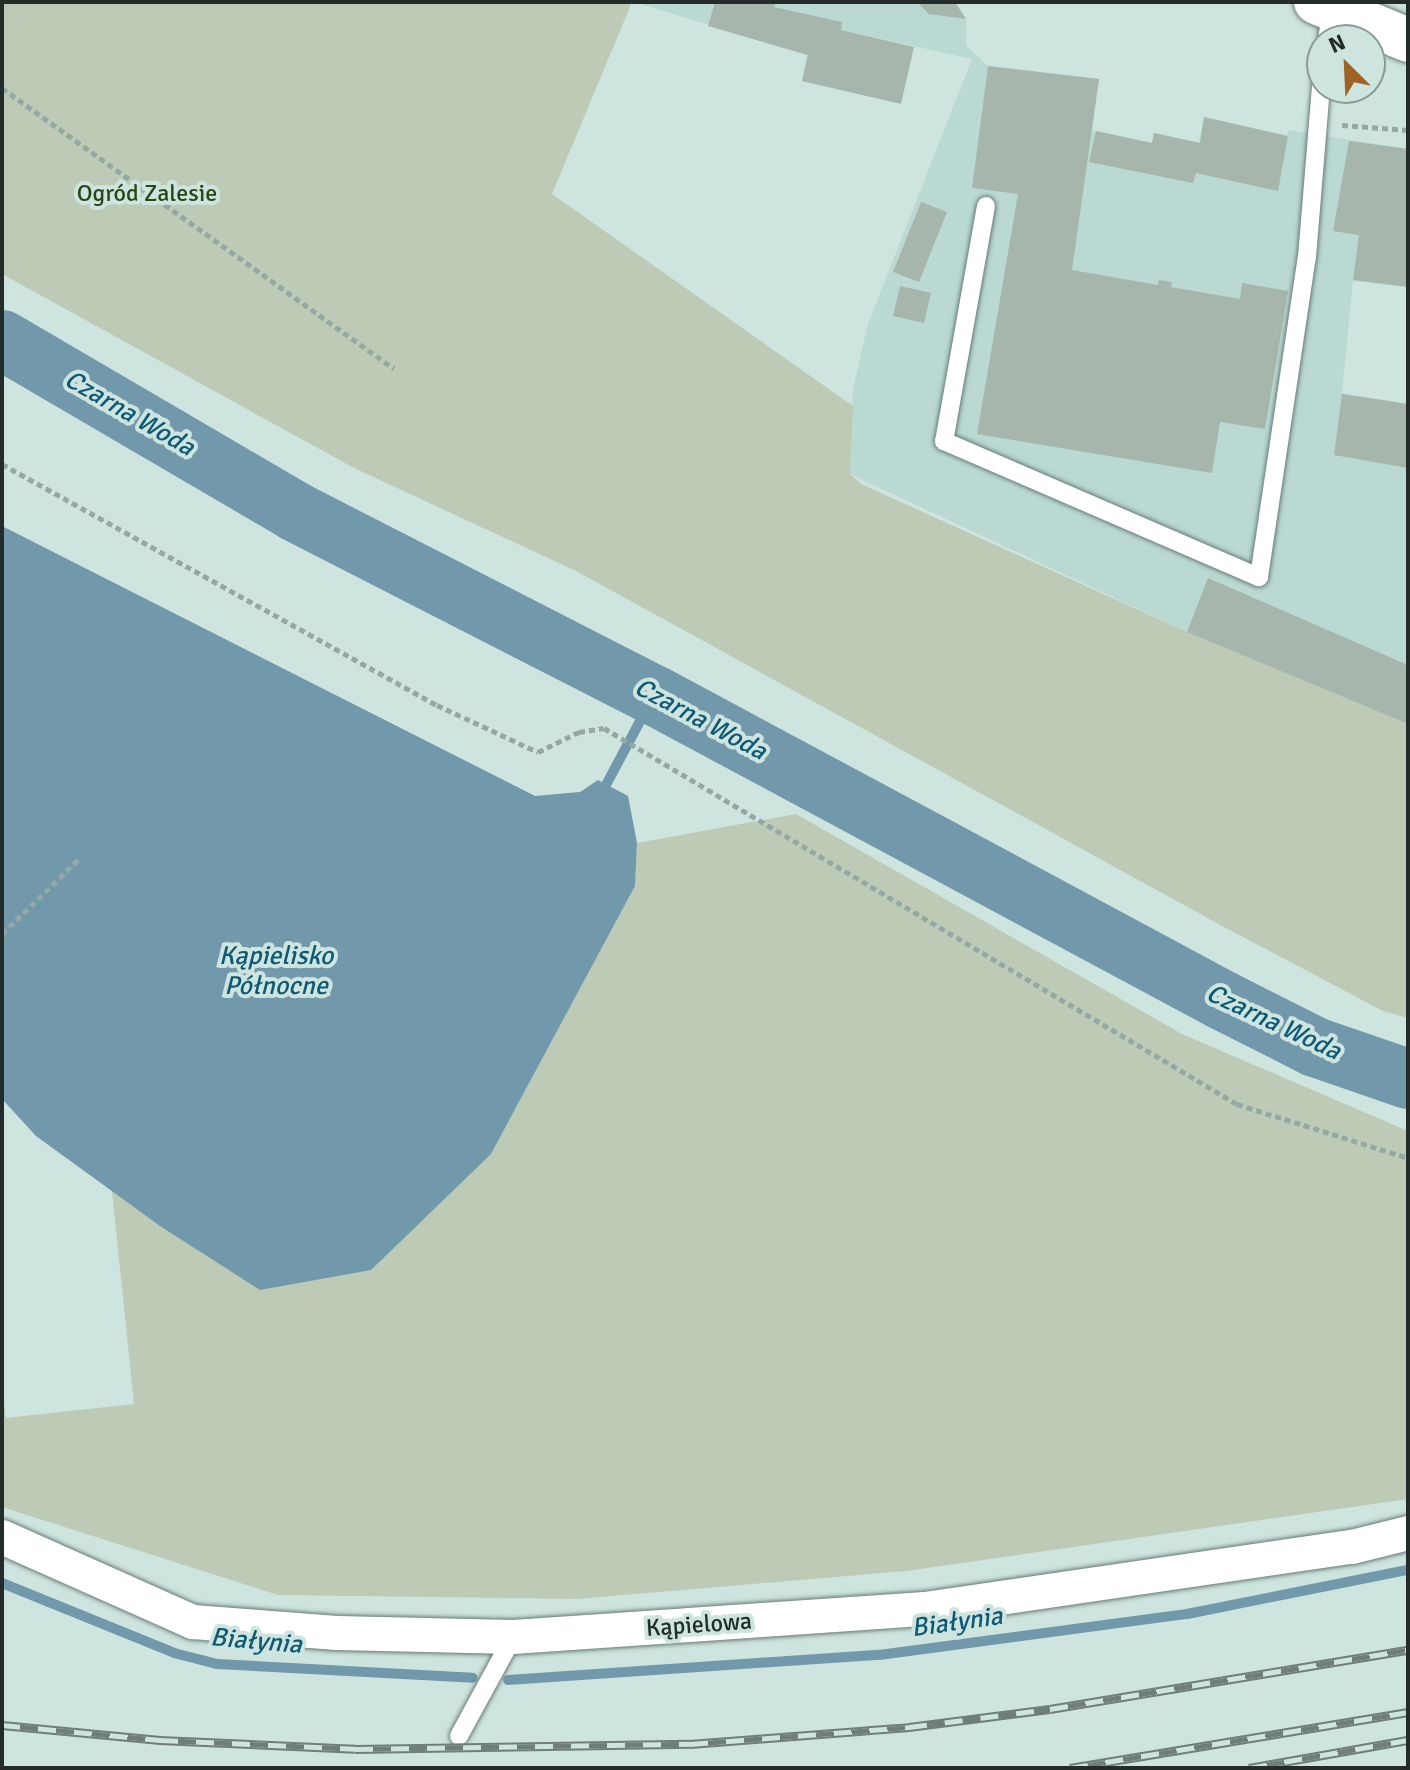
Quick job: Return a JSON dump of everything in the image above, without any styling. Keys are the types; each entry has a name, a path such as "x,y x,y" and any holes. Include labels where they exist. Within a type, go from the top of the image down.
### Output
{"street":[{"path":"1325,17 1408,40"},
{"name":"Kąpielowa","path":"2,1537 193,1622 337,1633 513,1637 925,1609 1352,1547 1408,1533"}],"lane":[{"path":"986,206 944,441 1259,577 1307,257 1319,104"},
{"path":"459,1736 513,1637"}],"path":[{"path":"2,88 394,369"},
{"path":"1317,123 1408,130"},
{"path":"2,464 437,705 538,752 579,732 604,728 1237,1104 1408,1158"},
{"path":"2,934 80,858"}],"shaded area":[{"path":"634,2 955,2 966,19 966,45 988,66 1099,79 1092,130 1151,143 1154,133 1199,143 1204,117 1287,136 1288,130 1408,149 1408,287 1353,281 1342,393 1408,404 1408,724 1187,632 850,474 853,389 868,324 972,59 841,30 826,87 802,81 807,55"}],"green space":[{"name":"Ogród Zalesie","path":"2,2 632,2 552,194 853,406 850,474 861,484 1187,632 1408,724 1408,1018 1383,1011 1224,927 576,571 354,468 2,274"},
{"path":"796,814 1182,1034 1408,1131 1408,1499 906,1571 577,1599 278,1595 2,1507 2,1387 6,1418 134,1404 112,1191 160,1226 491,1154 635,886 637,843"}],"water":[{"name":"Kąpielisko Północne","path":"2,526 535,796 580,792 598,780 628,796 637,843 635,886 491,1154 371,1270 260,1290 160,1226 36,1136 2,1099"}],"building":[{"path":"715,2 776,2 774,7 842,22 841,30 914,47 901,104 802,81 808,55 708,26"},
{"path":"917,2 955,2 966,19 929,14"},
{"path":"988,66 1099,79 1072,270 1158,285 1159,280 1172,282 1171,287 1240,299 1242,283 1288,291 1265,429 1220,422 1212,473 977,434 1018,194 972,188"},
{"path":"1204,117 1288,136 1278,191 1196,173 1193,183 1089,162 1096,131 1152,143 1154,133 1200,143"},
{"path":"1349,141 1408,149 1408,287 1353,280 1359,235 1333,231"},
{"path":"921,202 947,212 919,282 893,272"},
{"path":"900,286 931,293 924,323 893,316"},
{"path":"1342,394 1408,404 1408,468 1334,455"},
{"path":"1208,578 1408,665 1408,724 1187,632"}],"waterway":[{"name":"Czarna Woda","path":"2,340 296,512 654,695 1222,1000 1315,1047 1408,1079"},
{"path":"607,783 654,695"},
{"name":"Białynia","path":"508,1680 879,1655 1187,1614 1408,1570"},
{"name":"Białynia","path":"2,1583 174,1653 217,1664 473,1678"}],"railway":[{"path":"2,1725 160,1740 355,1749 690,1744 909,1727 1050,1709 1408,1650"},
{"path":"1070,1768 1408,1712"},
{"path":"1249,1768 1408,1740"}]}
